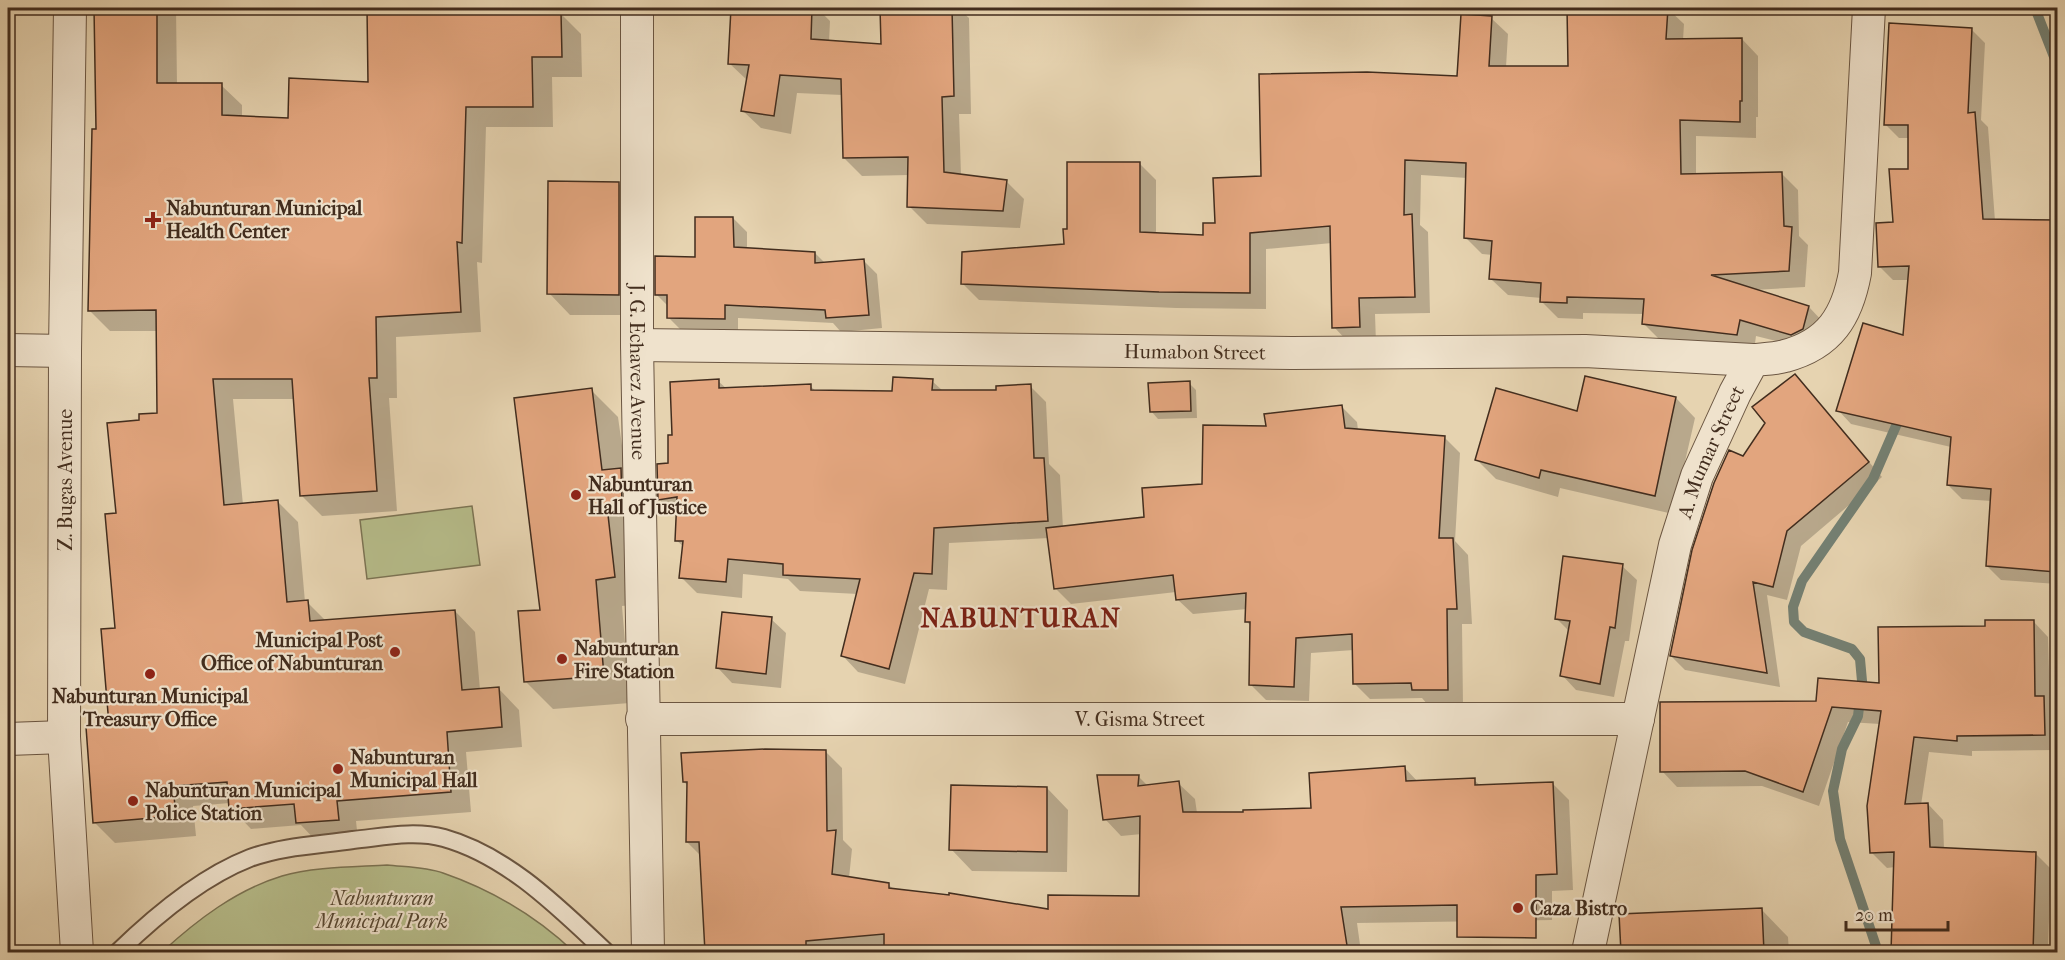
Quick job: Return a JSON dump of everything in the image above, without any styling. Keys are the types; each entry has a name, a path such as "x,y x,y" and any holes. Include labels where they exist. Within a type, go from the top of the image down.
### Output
{"street":[{"name":"Z. Bugas Avenue","path":"70,8 65,351 64,737 77,952"},
{"name":"J. G. Echavez Avenue","path":"637,8 637,345 648,952"},
{"path":"1753,360 1784,357 1805,349 1824,336 1841,318 1851,297 1855,273 1869,8"},
{"name":"Humabon Street","path":"637,345 1292,353 1585,351 1753,360"},
{"path":"8,350 65,351"},
{"name":"A. Mumar Street","path":"1588,952 1676,545 1697,476 1735,393 1753,360"},
{"name":"V. Gisma Street","path":"642,719 1638,719"},
{"path":"8,739 64,737"}],"lane":[{"path":"118,952 190,892 220,871 252,857 287,849 404,834 443,838 480,852 516,875 560,909 606,952"}],"green space":[{"path":"472,506 480,565 367,579 360,520"},
{"name":"Nabunturan Municipal Park","path":"387,865 436,871 479,888 529,916 574,952 162,952 218,907 265,882 307,871"}],"building":[{"path":"94,8 157,8 157,83 222,83 222,115 288,118 289,78 368,82 367,8 533,8 533,12 561,12 562,57 532,57 533,107 466,107 462,243 457,242 461,312 376,317 377,378 369,378 377,491 300,496 292,379 213,379 224,505 278,500 287,602 308,600 310,621 455,610 462,690 499,687 502,727 447,732 451,792 337,801 339,820 296,823 294,804 229,809 227,782 173,786 176,816 93,823 86,727 109,725 101,629 115,628 105,514 116,513 107,423 139,420 139,414 157,413 156,310 88,311 92,129 96,129"},
{"path":"731,8 812,8 811,39 881,44 880,8 952,8 954,96 942,97 944,172 1007,180 1003,211 907,207 908,157 843,158 841,79 780,75 774,116 741,111 749,65 728,64"},
{"path":"1567,8 1668,8 1666,39 1742,38 1740,122 1680,120 1681,174 1782,172 1784,226 1792,227 1789,271 1711,275 1809,306 1803,329 1791,335 1740,320 1737,335 1642,324 1644,299 1567,297 1567,303 1540,302 1541,283 1489,279 1492,241 1464,238 1466,163 1405,160 1404,215 1412,214 1415,297 1359,298 1360,327 1332,328 1330,226 1250,233 1250,293 1159,292 961,284 962,252 1064,244 1063,229 1067,229 1067,162 1140,162 1140,232 1203,235 1203,223 1215,223 1213,178 1261,176 1259,74 1367,72 1457,76 1461,14 1492,16 1489,66 1568,66"},
{"path":"1889,23 1972,28 1968,113 1975,112 1983,219 2058,220 2056,572 1986,566 1991,489 1947,485 1951,437 1836,411 1863,323 1903,335 1909,266 1878,267 1876,223 1893,222 1889,169 1908,169 1908,125 1884,125"},
{"path":"548,181 619,182 619,295 547,294"},
{"path":"695,217 733,217 734,247 815,252 815,263 864,259 869,315 826,318 825,310 725,305 725,319 667,318 667,295 655,295 655,256 695,257"},
{"path":"1795,374 1869,462 1787,531 1773,587 1753,582 1767,673 1670,656 1692,550 1714,483 1729,450 1743,456 1765,423 1752,407"},
{"path":"1585,376 1676,397 1655,496 1541,470 1539,478 1475,460 1496,388 1577,411"},
{"path":"893,377 933,379 932,390 996,390 996,386 1031,384 1034,458 1044,458 1048,521 934,528 932,574 914,573 889,669 841,656 860,579 783,575 783,564 728,559 726,582 679,578 683,541 675,541 677,497 658,500 657,464 668,463 668,435 672,435 670,382 719,379 719,388 811,384 811,390 892,391"},
{"path":"1190,381 1191,411 1150,412 1148,383"},
{"name":"Nabunturan Hall of Justice","path":"592,388 602,470 621,468 622,504 607,506 615,577 596,580 604,676 524,682 518,611 540,610 514,398"},
{"path":"1342,405 1345,428 1445,436 1439,538 1453,538 1457,609 1447,609 1448,690 1412,690 1411,683 1353,684 1352,634 1296,638 1294,687 1249,685 1250,622 1245,622 1246,593 1176,600 1173,575 1054,589 1046,528 1144,517 1142,488 1202,484 1203,425 1266,426 1264,414"},
{"path":"1563,556 1623,564 1615,628 1610,627 1600,684 1560,676 1570,621 1555,619"},
{"path":"722,612 772,617 766,674 716,668"},
{"path":"1985,620 2034,620 2035,696 2044,696 2045,735 1957,736 1957,741 1914,737 1905,804 1928,803 1930,847 2036,852 2033,952 1891,952 1894,852 1870,853 1867,806 1881,711 1832,707 1803,792 1745,771 1660,772 1660,702 1816,701 1818,678 1879,683 1878,627 1985,626"},
{"path":"765,749 826,750 827,831 836,830 832,874 889,883 889,888 949,895 949,893 1048,909 1048,895 1139,896 1140,816 1103,820 1097,775 1139,775 1138,786 1179,781 1183,812 1243,812 1243,810 1311,808 1309,773 1405,766 1406,781 1475,778 1475,785 1553,782 1557,874 1536,875 1536,938 1457,937 1457,905 1341,907 1348,952 884,952 884,934 806,941 806,952 705,952 699,842 686,842 687,782 683,782 681,753"},
{"path":"951,785 1047,787 1047,852 949,850"},
{"path":"1762,908 1764,952 1621,952 1619,914"}],"waterway":[{"path":"2035,8 2058,67"},
{"path":"1878,952 1840,839 1833,791 1842,749 1858,716 1862,681 1860,659 1852,649 1804,632 1794,622 1793,607 1802,581 1873,479 1902,412"}],"place":[{"name":"Nabunturan Municipal Health Center","path":"153,220"},
{"name":"Nabunturan Hall of Justice","path":"576,495"},
{"name":"Municipal Post Office of Nabunturan","path":"395,652"},
{"name":"Nabunturan Fire Station","path":"562,659"},
{"name":"Nabunturan Municipal Treasury Office","path":"150,674"},
{"name":"Nabunturan Municipal Hall","path":"338,769"},
{"name":"Nabunturan Municipal Police Station","path":"133,801"},
{"name":"Caza Bistro","path":"1518,908"}],"district":[{"name":"NABUNTURAN","path":"1021,618"}]}
